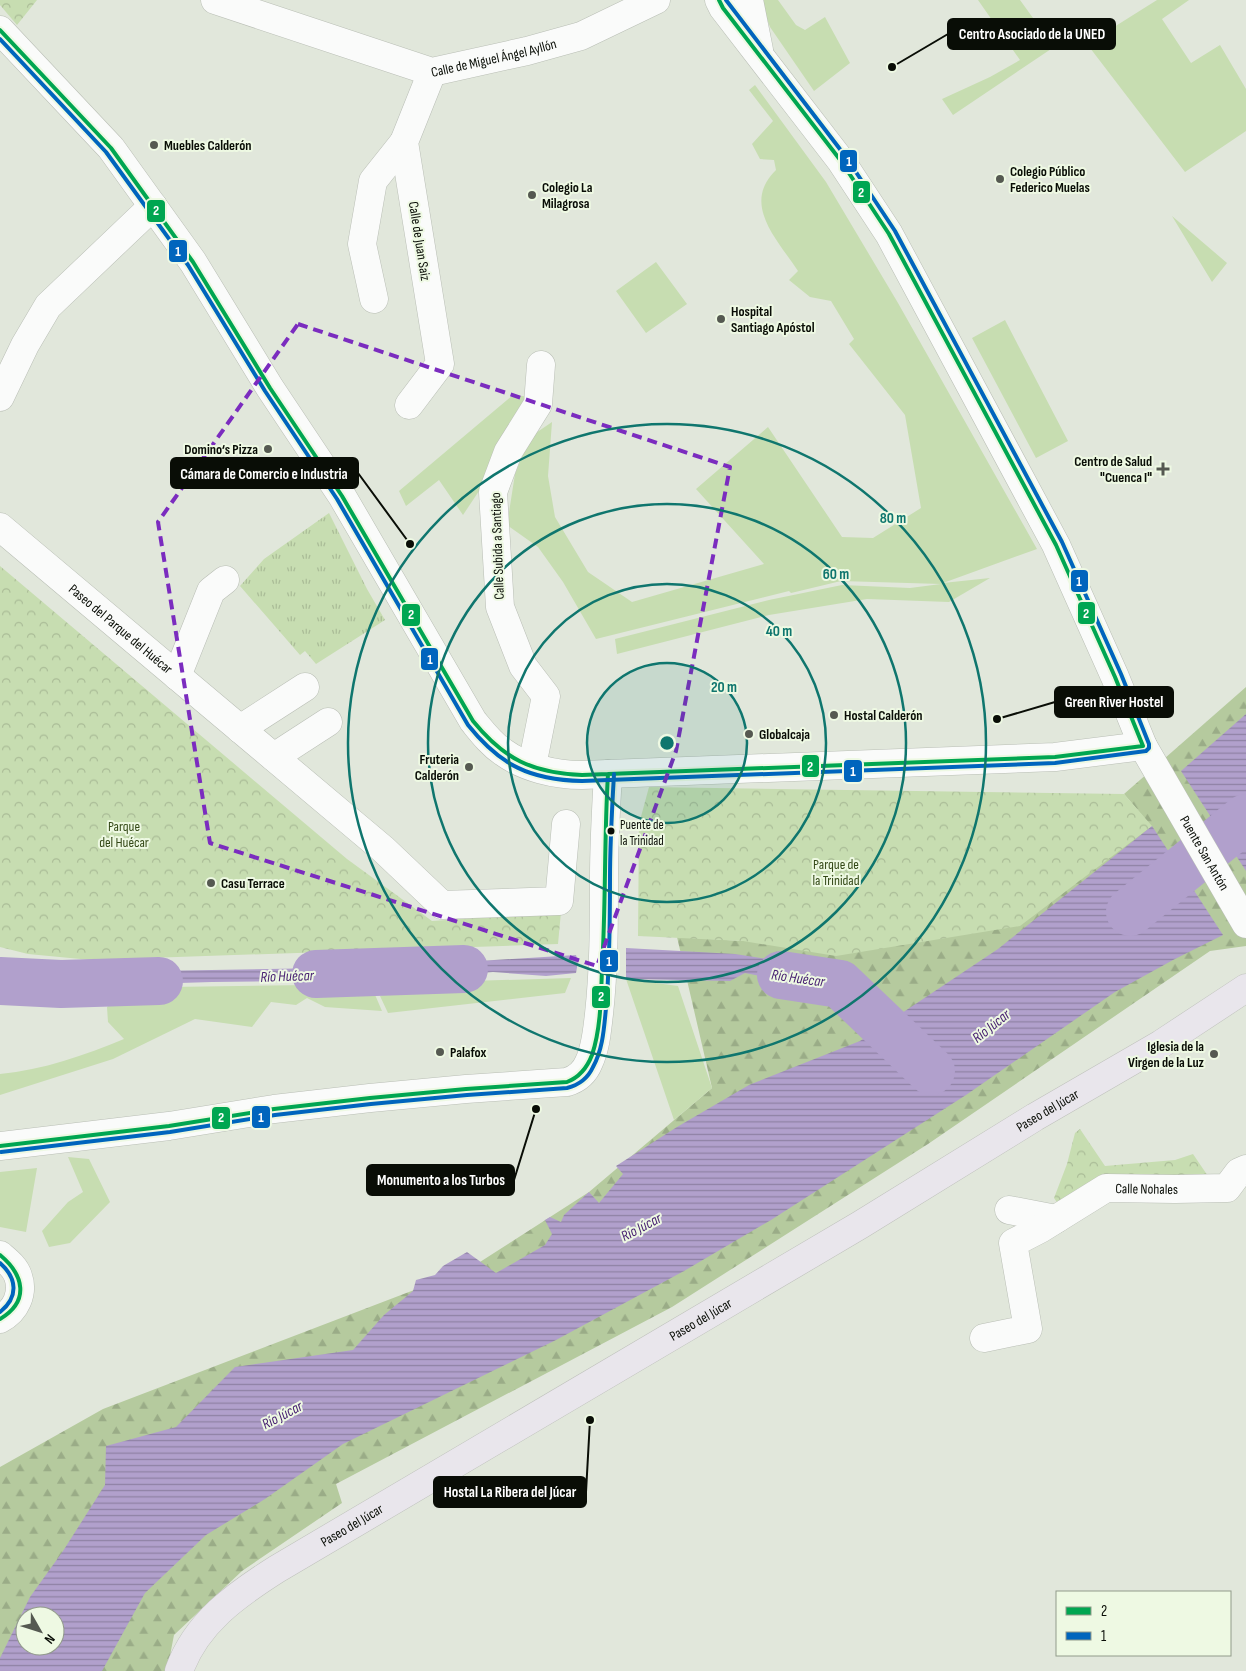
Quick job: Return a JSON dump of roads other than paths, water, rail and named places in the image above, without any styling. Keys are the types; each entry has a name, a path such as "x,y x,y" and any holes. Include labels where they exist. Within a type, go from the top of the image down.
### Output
{"main road":[{"name":"Paseo del Júcar","path":"179,1671 183,1658 215,1614 248,1587 276,1569 860,1225 1035,1117 1160,1044 1246,988"}],"street":[{"name":"Calle de Miguel Ángel Ayllón","path":"215,0 432,72 527,51 581,36 656,0"},
{"name":"Puente San Antón","path":"719,0 722,8 841,161 889,234 1056,545 1115,677 1143,746 1246,924"},
{"path":"749,0 760,56"},
{"path":"4,36 111,148 199,271 270,388 342,496 472,721 503,752 532,766 564,775 1055,757 1143,746"},
{"path":"374,299 362,244 373,181 404,142 432,72"},
{"name":"Calle de Juan Saiz","path":"404,142 440,364 409,406"},
{"path":"0,397 25,346 48,306 153,206"},
{"name":"Calle Subida a Santiago","path":"532,766 546,696 523,666 500,607 493,492 508,452 538,404 541,365"},
{"name":"Paseo del Parque del Huécar","path":"0,527 383,849 442,905 559,901 566,824"},
{"path":"177,676 211,591 225,580"},
{"path":"240,729 305,687"},
{"path":"274,757 328,722"},
{"path":"0,1146 169,1126 242,1114 370,1098 574,1080 585,1070 590,1062 600,1008 604,938 605,816 608,774"},
{"name":"Calle Nohales","path":"984,1338 1028,1329 1013,1243 1106,1188 1227,1188 1244,1174"},
{"path":"1009,1210 1056,1219"},
{"path":"0,1255 12,1266 18,1275 19,1285 19,1296 15,1306 3,1317"}],"water":[{"path":"1246,714 1246,871 1181,771"},
{"path":"1152,826 1223,935 1115,992 966,1095 771,1220 684,1271 556,1340 343,1444 265,1499 206,1535 145,1593 102,1671 0,1671 0,1658 15,1628 15,1656 65,1656 65,1606 26,1606 105,1485 106,1446 176,1427 235,1367 353,1350 384,1315 413,1291 416,1280 435,1275 443,1266 467,1252 496,1273 545,1245 552,1234 545,1220 550,1217 561,1222 564,1215 589,1192 599,1203 623,1174 616,1166 677,1127 749,1085 860,1041 998,949"},
{"path":"626,948 735,954 779,961 821,970 848,984 841,992 745,973 730,981 626,979"},
{"path":"576,955 578,962 576,973 546,976 493,972 400,980 398,966"},
{"path":"0,961 76,971 74,990 0,984"},
{"path":"381,967 382,980 115,985 107,993 96,996 93,972"}],"waterway":[{"name":"Río Júcar","path":"1130,912 1246,818"},
{"name":"Río Huécar","path":"316,974 464,969"},
{"name":"Río Huécar","path":"781,975 840,984 931,1071"},
{"name":"Río Huécar","path":"0,981 61,984 159,981"}],"place":[{"name":"Centro Asociado de la UNED","path":"892,67"},
{"name":"Muebles Calderón","path":"154,145"},
{"name":"Colegio Público Federico Muelas","path":"1000,179"},
{"name":"Colegio La Milagrosa","path":"532,195"},
{"name":"Hospital Santiago Apóstol","path":"721,319"},
{"name":"Domino‘s Pizza","path":"268,449"},
{"name":"Centro de Salud \"Cuenca I\"","path":"1163,469"},
{"name":"Cámara de Comercio e Industria","path":"410,544"},
{"name":"Hostal Calderón","path":"834,715"},
{"name":"Green River Hostel","path":"997,719"},
{"name":"Globalcaja","path":"749,734"},
{"name":"Fruteria Calderón","path":"469,767"},
{"name":"Puente de la Trinidad","path":"611,831"},
{"name":"Casu Terrace","path":"211,883"},
{"name":"Palafox","path":"440,1052"},
{"name":"Iglesia de la Virgen de la Luz","path":"1214,1054"},
{"name":"Monumento a los Turbos","path":"536,1109"},
{"name":"Hostal La Ribera del Júcar","path":"590,1420"}],"park label":[{"name":"Parque del Huécar","path":"124,834"},
{"name":"Parque de la Trinidad","path":"836,872"}]}
